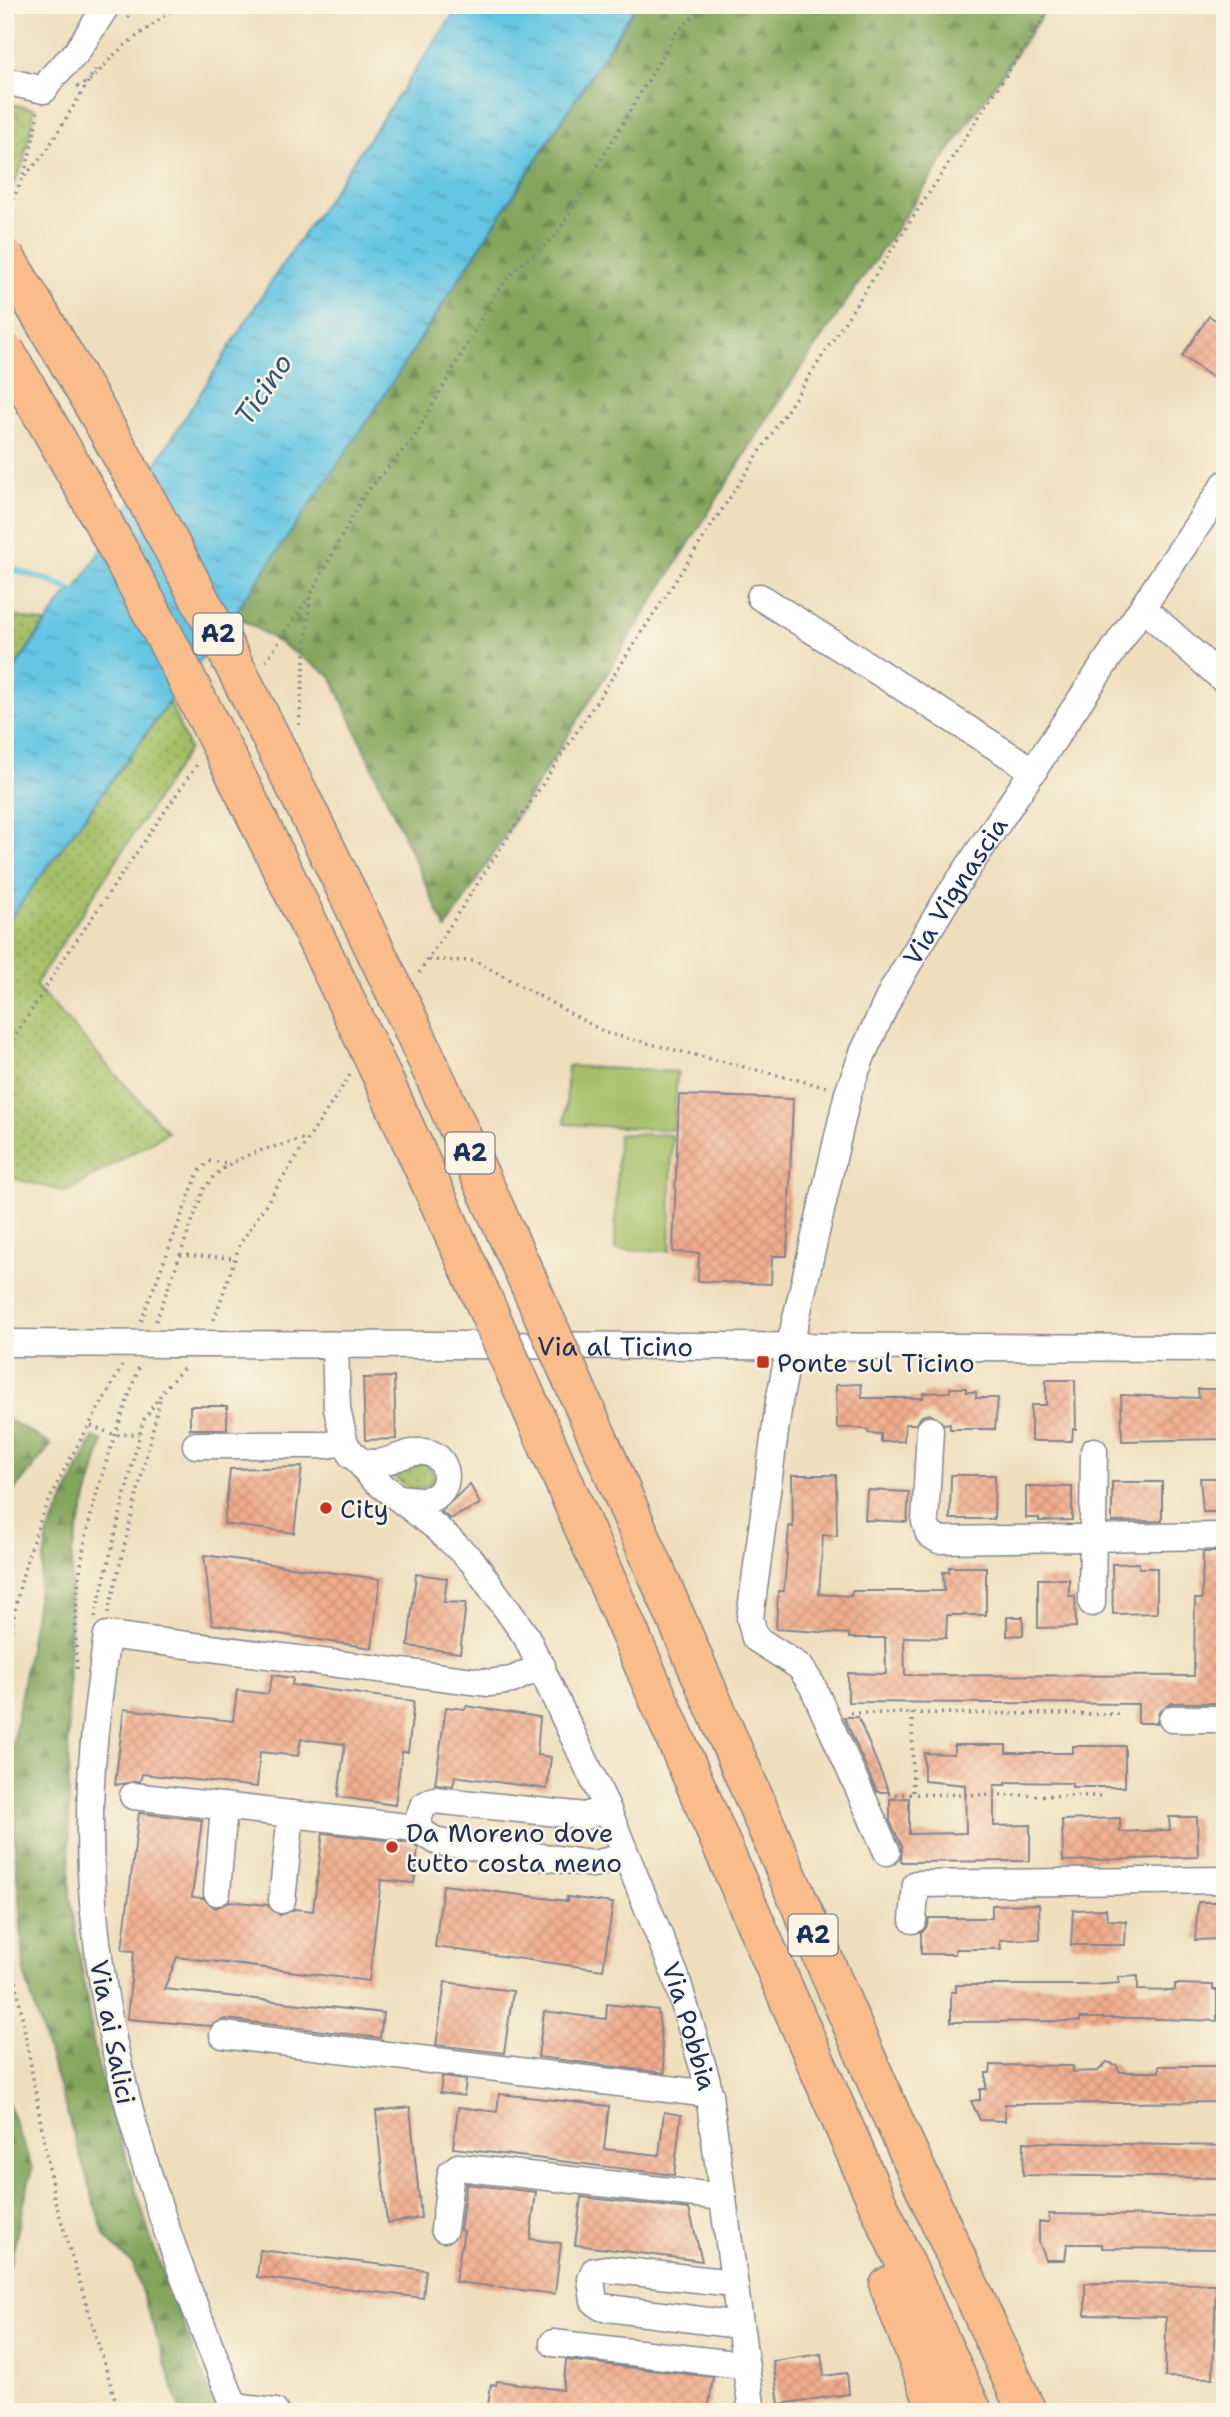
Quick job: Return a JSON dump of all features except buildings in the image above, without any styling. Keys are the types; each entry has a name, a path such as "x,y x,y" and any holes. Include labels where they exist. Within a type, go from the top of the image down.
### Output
{"highway":[{"name":"A2","path":"5,257 120,450 192,584 311,817 410,1023 606,1456 885,2101 1027,2412"},
{"name":"A2","path":"5,351 84,487 208,719 364,1072 478,1288 781,1984 973,2412"},
{"name":"A2","path":"781,1984 891,2292 938,2412"}],"street":[{"path":"5,81 44,90 53,76 76,53 107,5"},
{"name":"Via Vignascia","path":"887,1852 812,1685 800,1667 755,1638 750,1627 779,1402 848,1093 893,989 949,895 1225,484"},
{"path":"760,597 1034,771"},
{"path":"1143,608 1225,681"},
{"name":"Via al Ticino","path":"5,1343 1225,1348"},
{"path":"335,1346 337,1409 348,1448"},
{"path":"930,1430 925,1522 933,1537 947,1542 1225,1536"},
{"path":"196,1445 328,1445 348,1448 374,1464 424,1452 439,1458 444,1465 446,1481 438,1494 424,1500 399,1498"},
{"name":"Via Pobbia","path":"348,1448 372,1478 454,1543 490,1582 542,1666 607,1808 689,2010 711,2102 743,2365 752,2412"},
{"path":"1093,1603 1094,1451"},
{"path":"107,1634 489,1683 512,1680 542,1666"},
{"name":"Via ai Salici","path":"107,1634 93,1752 90,1820 99,1960 111,2033 131,2123 149,2182 236,2409"},
{"path":"1172,1719 1225,1719"},
{"path":"133,1796 415,1828 438,1842 567,1860 603,1864 627,1857"},
{"path":"415,1828 423,1806 434,1800 585,1816 607,1808"},
{"path":"217,1892 224,1806"},
{"path":"282,1900 291,1814"},
{"path":"913,1920 916,1884 1225,1881"},
{"path":"223,2035 711,2102"},
{"path":"470,2080 711,2102"},
{"path":"444,2229 451,2173 458,2167 723,2197"},
{"path":"733,2283 606,2269 594,2271 591,2279 594,2301 601,2306 738,2325"},
{"path":"553,2343 743,2365"},
{"path":"236,2409 275,2412"}],"path":[{"path":"24,177 33,171 46,153 86,84 122,47 161,20 177,5"},
{"path":"264,664 310,596 363,496 414,438 496,293 518,267 556,236 676,33 705,5"},
{"path":"415,979 1052,5"},
{"path":"5,212 24,177 44,90 60,94 86,84"},
{"path":"299,731 310,596"},
{"path":"5,1052 63,960 203,755"},
{"path":"428,960 462,958 483,964 606,1033 848,1093"},
{"path":"189,1344 216,1317 234,1258 306,1138 364,1072"},
{"path":"152,1332 204,1189 218,1170 228,1163 306,1138"},
{"path":"180,1255 234,1258"},
{"path":"78,1673 82,1543 95,1491 143,1358"},
{"path":"107,1634 106,1622 131,1508 161,1394"},
{"path":"90,1426 115,1435 139,1434"},
{"path":"5,1679 21,1584 32,1542"},
{"path":"825,1713 1121,1714"},
{"path":"912,1713 913,1795"},
{"path":"861,1794 1103,1796"},
{"path":"5,1919 54,2197 119,2412"}],"green space":[{"path":"637,5 1049,5 780,399 446,929 331,676 234,614 360,432"},
{"path":"11,104 35,109 23,164 5,203 5,110"},
{"path":"5,614 45,623 5,682"},
{"path":"170,702 189,749 35,985 168,1132 66,1192 5,1176 5,925"},
{"path":"568,1066 677,1072 674,1130 565,1124"},
{"path":"618,1134 672,1135 670,1251 615,1250"},
{"path":"5,1417 51,1445 5,1502"},
{"path":"93,1437 103,1441 72,1552 68,1701 70,1894 96,2059 154,2249 217,2412 181,2412 133,2265 105,2237 25,1976 9,1766 48,1534"},
{"path":"426,1463 435,1476 429,1486 412,1490 388,1473"},
{"path":"5,2095 32,2168 7,2277 5,2277"}],"water":[{"name":"Ticino","path":"460,5 636,5 360,432 234,614 5,925 5,683 65,596 75,591 274,277"}],"waterway":[{"path":"5,567 48,580 82,595"}],"place":[{"name":"Ponte sul Ticino","path":"763,1362"},
{"name":"City","path":"326,1508"},
{"name":"Da Moreno dove tutto costa meno","path":"392,1847"}]}
